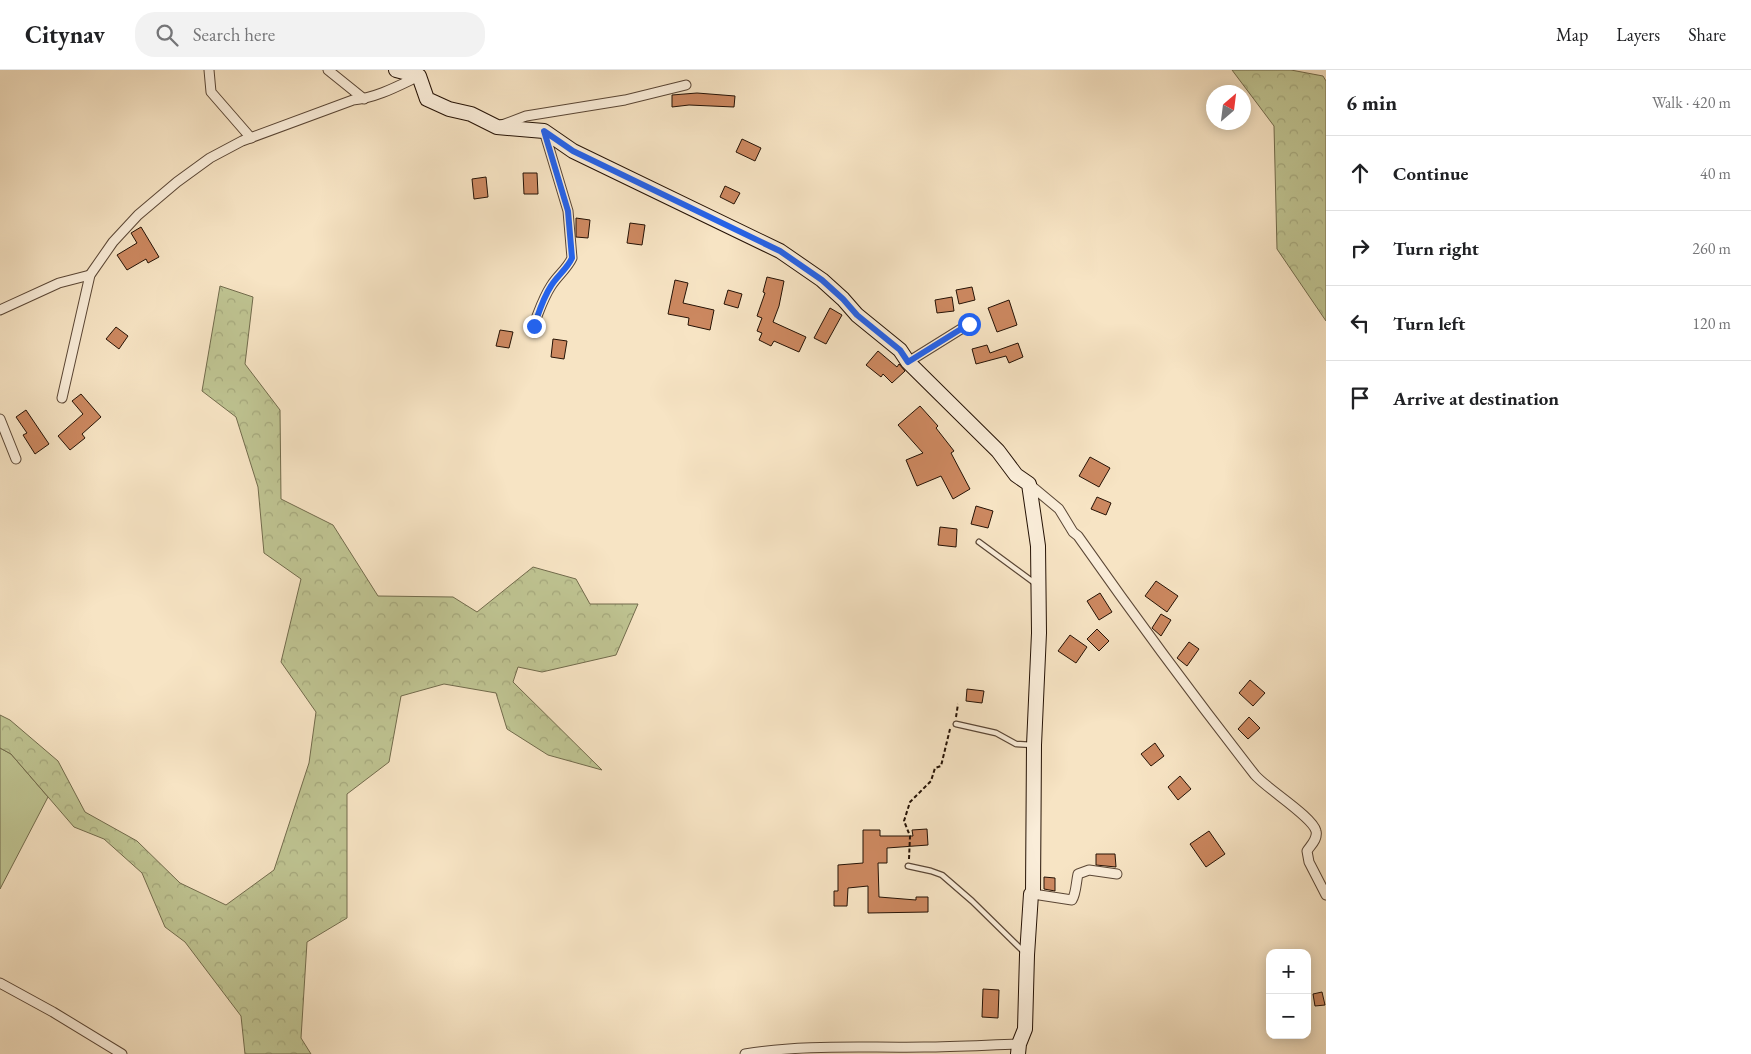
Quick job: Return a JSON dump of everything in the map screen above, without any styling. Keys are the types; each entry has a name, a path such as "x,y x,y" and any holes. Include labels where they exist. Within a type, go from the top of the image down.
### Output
{"street":[{"path":"209,70 210,92 251,138"},
{"path":"328,70 364,99"},
{"path":"396,70 419,76"},
{"path":"62,398 90,275 113,242 138,214 176,182 210,158 251,138 353,100 364,99 389,90 419,76"},
{"path":"419,76 427,99 449,109 471,114 497,127 544,131 573,151 780,251 822,280 857,315 900,350 908,362 998,451 1016,475 1059,509 1073,532 1078,536 1196,700 1259,780 1309,821 1316,830 1316,839 1307,851 1309,862 1326,895"},
{"path":"497,127 526,116 625,100 686,85"},
{"path":"534,326 552,284 569,265 572,258 568,211 544,131"},
{"path":"0,310 59,283 90,275"},
{"path":"908,362 969,324"},
{"path":"1,421 16,459"},
{"path":"745,1054 760,1051 835,1047 1018,1049 1025,1029 1027,955 1031,894 1033,894 1034,745 1039,632 1038,546 1029,484"},
{"path":"1033,894 1072,900 1075,895 1074,887 1078,874 1089,870 1116,874"},
{"path":"0,983 53,1012 122,1054"}],"lane":[{"path":"979,542 1038,585"},
{"path":"956,724 996,733 1016,744 1034,745"},
{"path":"908,866 931,871 942,876 1027,955"}],"path":[{"path":"908,866 910,836 904,821 910,802 931,781 935,768 941,766 949,729 956,724 958,704"}],"green space":[{"path":"1232,70 1291,70 1323,76 1326,81 1326,321 1277,249 1274,126 1251,95 1251,85 1243,85"},
{"path":"220,286 253,297 245,364 280,410 281,499 333,525 378,596 453,597 477,612 533,567 576,579 590,604 638,604 616,655 542,672 518,667 513,682 602,770 548,755 507,729 496,693 444,684 401,696 389,762 347,794 347,918 307,942 301,1038 311,1054 245,1054 241,1016 185,942 165,927 142,873 104,839 74,827 11,754 0,748 0,715 10,720 58,761 85,812 137,841 180,883 226,905 274,870 309,763 316,712 281,662 301,579 264,553 258,487 236,417 202,391"},
{"path":"0,748 11,754 48,797 0,889"}],"building":[{"path":"697,93 735,96 734,107 689,105 672,107 672,95"},
{"path":"742,139 761,148 755,161 736,152"},
{"path":"523,173 537,173 538,194 524,194"},
{"path":"486,177 488,197 474,199 472,179"},
{"path":"725,186 740,193 734,204 720,197"},
{"path":"576,218 590,220 588,238 576,237"},
{"path":"630,223 645,225 642,245 627,243"},
{"path":"141,227 159,257 148,263 146,259 127,270 117,255 137,243 131,233"},
{"path":"767,277 784,281 779,306 773,322 806,337 799,352 774,341 771,346 759,340 762,333 757,331 762,318 757,316 765,293 763,292"},
{"path":"675,280 688,283 683,303 714,310 710,330 688,325 689,318 668,314"},
{"path":"972,287 975,300 959,304 956,290"},
{"path":"728,290 742,294 738,308 724,304"},
{"path":"952,297 954,311 937,313 935,300"},
{"path":"1009,300 1017,325 997,332 988,308"},
{"path":"830,308 842,315 826,344 814,338"},
{"path":"116,327 128,336 119,349 106,339"},
{"path":"500,330 513,332 509,348 496,346"},
{"path":"553,339 567,341 564,359 551,357"},
{"path":"1018,343 1023,357 1009,363 1006,356 976,364 972,349 987,345 990,353"},
{"path":"878,351 897,367 899,364 905,371 892,383 883,374 881,377 866,365"},
{"path":"81,394 101,417 82,434 85,438 70,450 58,436 83,414 72,401"},
{"path":"920,406 938,426 936,428 954,451 951,453 970,489 953,499 941,476 917,486 906,460 923,453 898,425"},
{"path":"26,410 49,444 35,454 23,435 27,433 16,417"},
{"path":"1090,457 1110,468 1099,487 1079,476"},
{"path":"1097,497 1111,503 1106,515 1091,509"},
{"path":"976,506 993,511 988,528 971,524"},
{"path":"940,527 957,529 956,547 938,545"},
{"path":"1156,581 1178,596 1167,612 1145,596"},
{"path":"1100,593 1112,612 1099,620 1087,601"},
{"path":"1161,614 1171,620 1161,636 1152,628"},
{"path":"1097,629 1109,641 1099,651 1087,639"},
{"path":"1070,635 1087,647 1076,663 1058,651"},
{"path":"1189,642 1199,649 1187,666 1177,658"},
{"path":"1250,680 1265,693 1253,706 1239,693"},
{"path":"967,689 984,691 982,703 966,701"},
{"path":"1249,717 1260,728 1248,739 1238,729"},
{"path":"1155,743 1164,756 1151,766 1141,754"},
{"path":"1180,776 1191,789 1178,800 1168,787"},
{"path":"927,829 928,845 887,848 887,863 878,863 879,897 916,900 916,897 928,897 928,912 868,913 868,886 848,888 847,906 834,906 834,891 838,891 838,865 863,863 863,830 880,830 880,836 913,836 912,830"},
{"path":"1209,831 1225,854 1206,867 1190,844"},
{"path":"1096,854 1115,854 1116,867 1096,865"},
{"path":"1044,877 1055,878 1055,891 1044,889"},
{"path":"983,989 999,990 998,1018 982,1017"},
{"path":"1322,992 1325,1005 1315,1006 1313,994"}],"route":[{"path":"534,326 552,284 569,265 572,258 568,211 544,131 573,151 621,176 780,251 822,280 857,315 900,350 908,362 969,324"}]}
